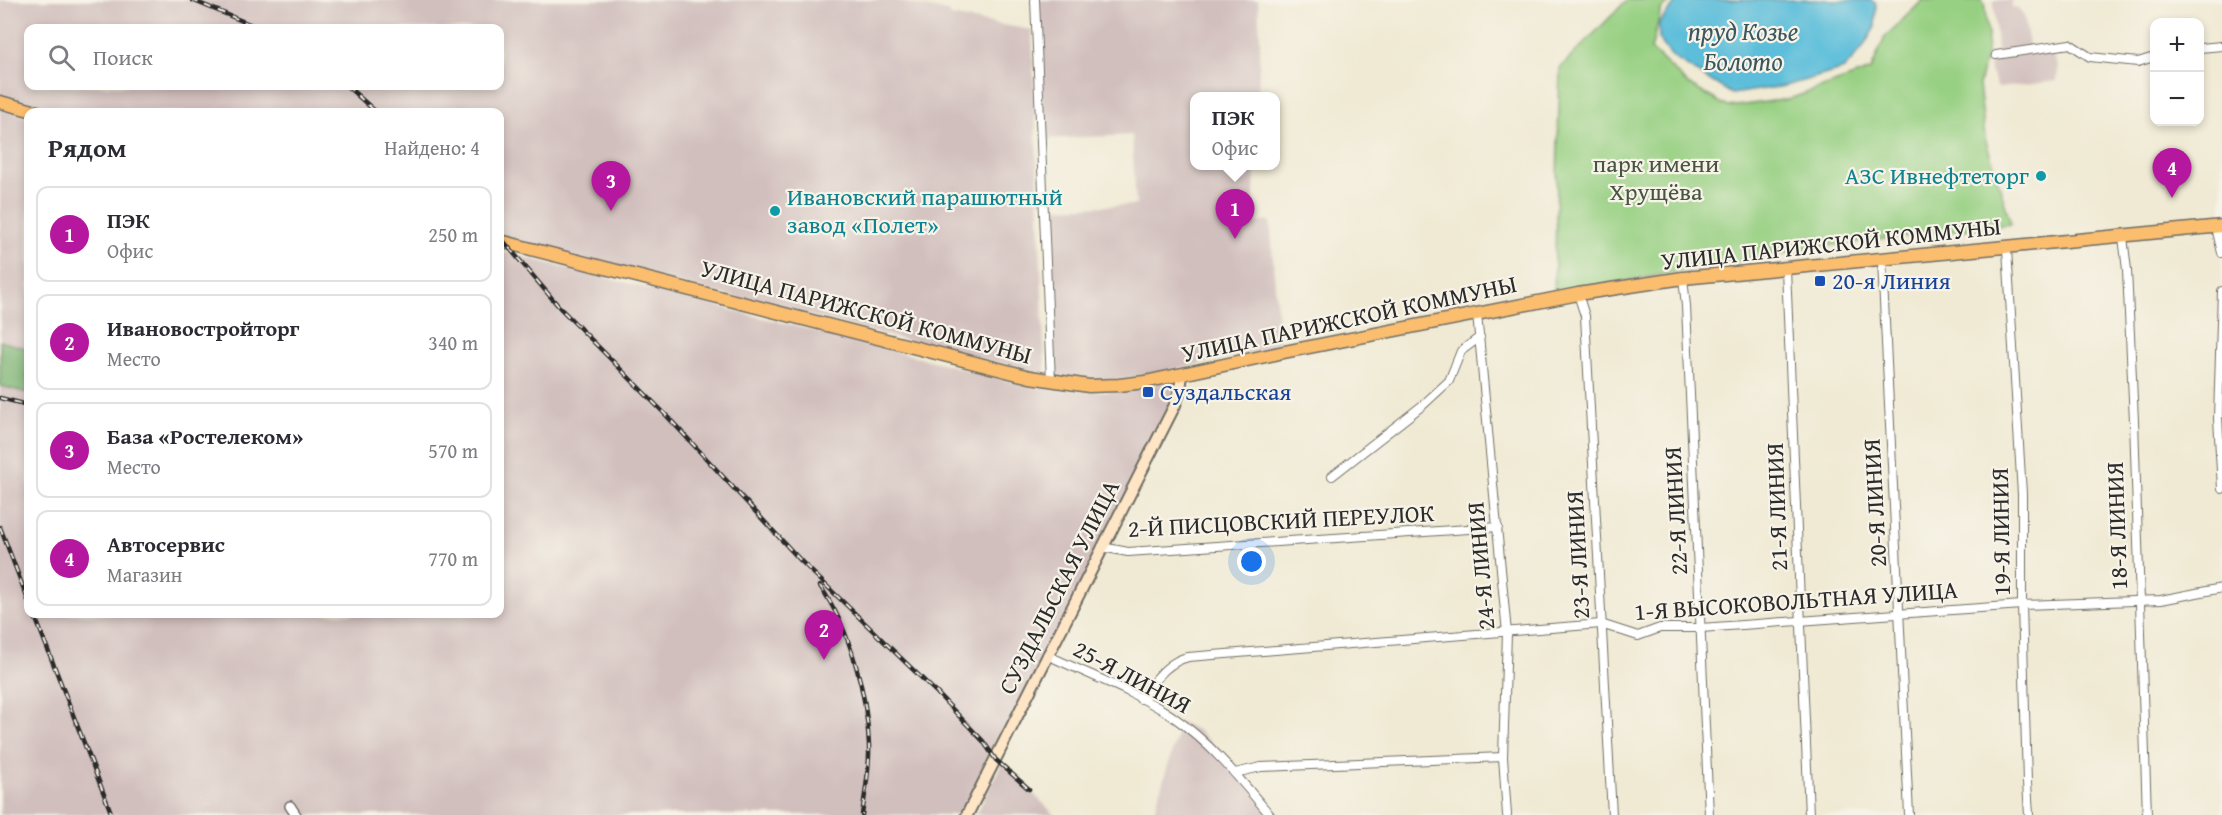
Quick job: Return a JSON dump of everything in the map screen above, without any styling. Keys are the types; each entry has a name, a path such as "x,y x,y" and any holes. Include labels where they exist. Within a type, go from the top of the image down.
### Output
{"main road":[{"path":"0,102 24,108"},
{"name":"УЛИЦА ПАРИЖСКОЙ КОММУНЫ","path":"504,242 1052,381 1089,386 1119,386 1578,294 1683,278 2007,249 2219,226"},
{"name":"СУЗДАЛЬСКАЯ УЛИЦА","path":"967,815 1175,405 1182,375"}],"street":[{"path":"1035,0 1052,381"},
{"path":"1995,55 2070,44 2090,57 2138,62 2150,58"},
{"path":"2204,48 2222,46"},
{"path":"2219,226 2222,253"},
{"name":"18-Я ЛИНИЯ","path":"2123,237 2127,270 2134,421 2138,600 2147,815"},
{"name":"19-Я ЛИНИЯ","path":"2007,249 2022,494 2022,605 2029,815"},
{"name":"20-Я ЛИНИЯ","path":"1882,260 1909,815"},
{"name":"21-Я ЛИНИЯ","path":"1786,269 1809,815"},
{"name":"22-Я ЛИНИЯ","path":"1683,278 1709,815"},
{"path":"2222,291 2218,418 2222,489"},
{"name":"23-Я ЛИНИЯ","path":"1578,294 1585,316 1612,815"},
{"name":"24-Я ЛИНИЯ","path":"1477,314 1507,633 1503,757 1507,815"},
{"path":"1332,476 1423,405 1449,381 1461,351 1480,337"},
{"name":"2-Й ПИСЦОВСКИЙ ПЕРЕУЛОК","path":"1102,547 1128,552 1498,527"},
{"name":"1-Я ВЫСОКОВОЛЬТНАЯ УЛИЦА","path":"1140,699 1165,669 1176,660 1188,657 1601,624 1638,636 1660,628 1701,628 2022,605 2161,600 2222,588"},
{"name":"25-Я ЛИНИЯ","path":"1047,656 1172,716 1196,734 1235,773 1270,815"},
{"path":"1235,773 1261,767 1503,757"},
{"path":"290,806 296,815"}],"shaded area":[{"path":"0,0 894,0 948,12 950,16 1032,30 1045,375 504,239 504,108 36,108 0,98"},
{"path":"1037,0 1258,0 1260,44 1258,92 1190,92 1190,170 1255,170 1253,223 1270,221 1280,348 1124,379 1096,381 1055,377 1048,208 1136,205 1132,135 1044,139"},
{"path":"1994,0 2012,0 2012,8 2019,9 2024,15 2029,48 1997,53"},
{"path":"2052,50 2058,67 2057,81 1998,88 1990,71 1989,62 1993,57"},
{"path":"0,108 24,115 24,618 504,618 504,252 1039,388 1107,392 1163,383 1172,384 1178,389 970,815 0,815"},
{"path":"1181,722 1199,731 1238,768 1277,815 1153,815"},
{"path":"1002,763 1055,815 976,815"}],"green space":[{"name":"парк имени Хрущёва","path":"1627,0 1672,0 1661,10 1651,49 1689,85 1728,107 1789,99 1871,70 1885,37 1923,0 1981,0 1984,3 1988,35 1987,51 1979,85 1985,138 2011,224 1817,247 1554,294 1560,68"},
{"path":"0,341 24,348 24,392 0,386"}],"water":[{"name":"пруд Козье Болото","path":"1678,0 1871,0 1876,4 1875,27 1862,49 1844,69 1785,86 1732,94 1675,59 1659,39 1659,23"}],"railway":[{"path":"192,0 249,24"},
{"path":"351,90 372,108"},
{"path":"504,242 561,309 665,414 802,562 937,693 983,741 996,760 1029,789"},
{"path":"0,398 24,404"},
{"path":"0,527 24,590"},
{"path":"820,586 831,603 848,641 865,704 869,754 862,815"},
{"path":"36,618 112,815"}],"place":[{"name":"АЗС Ивнефтеторг","path":"2041,176"},
{"name":"Автосервис","path":"2172,198"},
{"name":"База «Ростелеком»","path":"611,211"},
{"name":"Ивановский парашютный завод «Полет»","path":"775,211"},
{"name":"ПЭК","path":"1235,239"},
{"name":"20-я Линия","path":"1820,281"},
{"name":"Суздальская","path":"1148,392"},
{"name":"Ивановостройторг","path":"824,660"}]}
